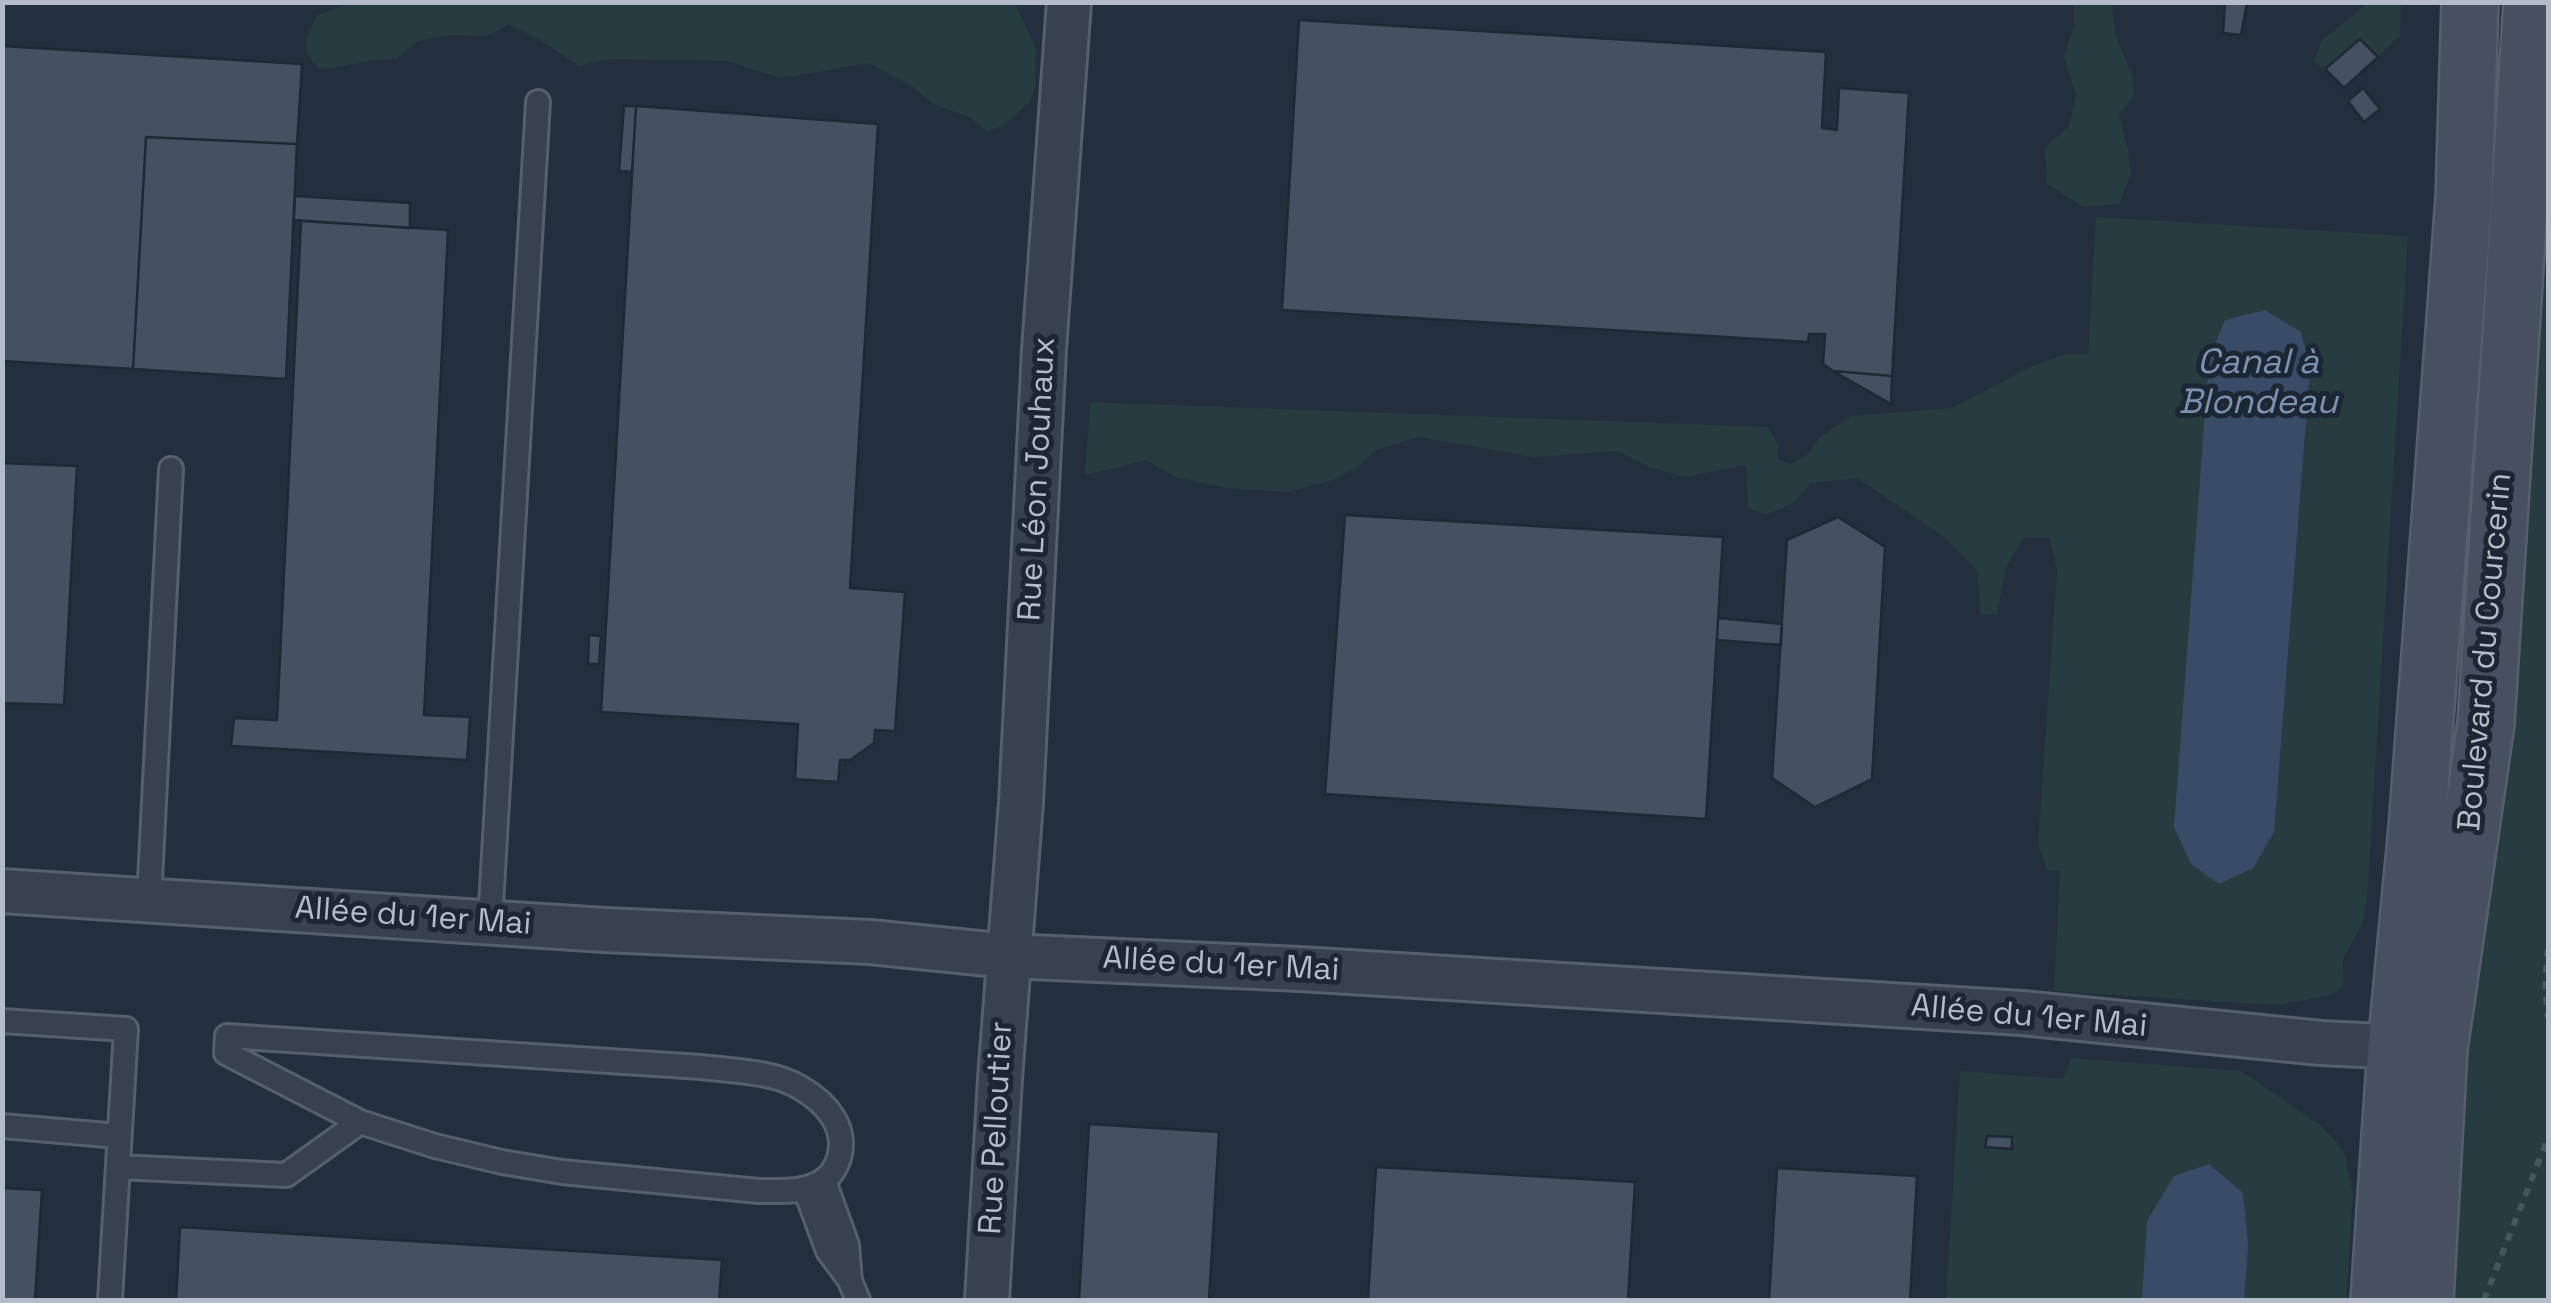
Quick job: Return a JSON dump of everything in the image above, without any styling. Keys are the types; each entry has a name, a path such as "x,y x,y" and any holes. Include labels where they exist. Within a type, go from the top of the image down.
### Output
{"main road":[{"name":"Boulevard du Courcerin","path":"2425,1300 2417,1048 2417,828 2464,198 2470,2"},
{"name":"Boulevard du Courcerin","path":"2380,1300 2417,1048 2486,722 2534,203 2532,2"},
{"path":"2464,198 2534,203"}],"street":[{"name":"Rue Léon Jouhaux","path":"1008,956 1021,802 1044,350 1069,2"},
{"name":"Allée du 1er Mai","path":"2,891 870,942 1008,956 1244,966 2022,1014 2321,1043 2417,1048"},
{"name":"Rue Pelloutier","path":"987,1300 1008,956"}],"lane":[{"path":"490,922 538,102"},
{"path":"149,900 172,469"},
{"path":"2,1021 126,1029 110,1300"},
{"path":"227,1036 701,1067 769,1077 798,1085 823,1105 835,1118 842,1148 836,1166 815,1185 759,1191 562,1172 502,1162 434,1146 360,1122 226,1053 227,1036"},
{"path":"118,1167 286,1176 360,1122"},
{"path":"2,1126 119,1136"},
{"path":"815,1185 828,1252 854,1291"}],"path":[{"path":"2548,949 2548,1018"},
{"path":"2484,1300 2548,1138"}],"green space":[{"path":"353,3 1015,3 1036,49 1035,88 1030,102 1005,124 988,132 969,117 933,104 912,86 868,63 781,78 727,61 607,59 579,66 509,24 487,36 449,35 418,41 396,59 321,70 309,56 306,44 317,15"},
{"path":"2074,3 2111,3 2116,37 2132,75 2134,95 2119,115 2131,174 2119,204 2084,207 2047,184 2045,148 2069,126 2076,95 2064,57 2074,27"},
{"path":"2368,3 2401,3 2400,36 2378,57 2360,39 2325,69 2314,62 2322,40"},
{"path":"2096,217 2408,236 2367,900 2363,922 2343,959 2344,985 2322,997 2275,1005 2054,991 2060,871 2047,870 2038,844 2057,570 2050,538 2024,537 2006,567 1997,614 1981,615 1977,570 1944,537 1857,478 1811,483 1793,503 1766,515 1748,508 1746,465 1684,477 1647,466 1617,451 1535,457 1418,437 1375,450 1358,467 1333,480 1287,492 1227,488 1175,477 1146,460 1085,475 1090,402 1768,427 1778,444 1777,459 1790,464 1807,455 1820,437 1851,416 1952,408 2032,366 2067,354 2088,354"},
{"path":"2548,273 2548,1300 2436,1300 2538,295"},
{"path":"2071,1058 2241,1071 2320,1125 2345,1155 2353,1194 2346,1300 1946,1300 1960,1071 2063,1079"}],"water":[{"name":"Canal à Blondeau","path":"2265,310 2301,332 2310,368 2274,832 2253,868 2219,884 2191,864 2174,827 2209,359 2225,320"},
{"path":"2209,1164 2243,1193 2248,1245 2244,1300 2142,1300 2147,1221 2174,1176"}],"building":[{"path":"2225,2 2247,2 2241,35 2223,33"},
{"path":"1299,20 1826,52 1822,128 1837,130 1839,88 1909,93 1892,376 1833,371 1823,364 1825,334 1809,334 1808,342 1282,310"},
{"path":"2360,39 2378,57 2344,88 2325,69"},
{"path":"2,46 302,64 297,144 146,137 133,369 2,361"},
{"path":"2363,88 2380,109 2364,122 2348,101"},
{"path":"624,106 636,106 632,172 619,171"},
{"path":"636,106 878,124 850,588 905,592 895,731 875,730 874,743 850,760 840,760 838,782 795,779 798,724 601,712"},
{"path":"146,137 297,144 286,379 133,369"},
{"path":"295,196 410,203 410,228 294,220"},
{"path":"301,221 448,230 424,715 470,717 467,760 231,746 234,718 277,720"},
{"path":"1833,371 1892,376 1891,404"},
{"path":"2,463 77,466 64,705 2,703"},
{"path":"1345,515 1723,537 1706,819 1325,794"},
{"path":"1838,517 1885,547 1872,779 1815,807 1772,778 1787,540"},
{"path":"1718,618 1782,624 1781,645 1717,640"},
{"path":"589,635 601,636 599,664 588,664"},
{"path":"1089,1124 1219,1132 1209,1300 1079,1300"},
{"path":"1987,1136 2012,1137 2012,1149 1985,1147"},
{"path":"1376,1167 1635,1182 1628,1300 1368,1300"},
{"path":"1777,1168 1917,1176 1910,1300 1769,1300"},
{"path":"2,1188 42,1190 35,1300 2,1300"},
{"path":"180,1227 722,1260 719,1300 176,1300"}]}
